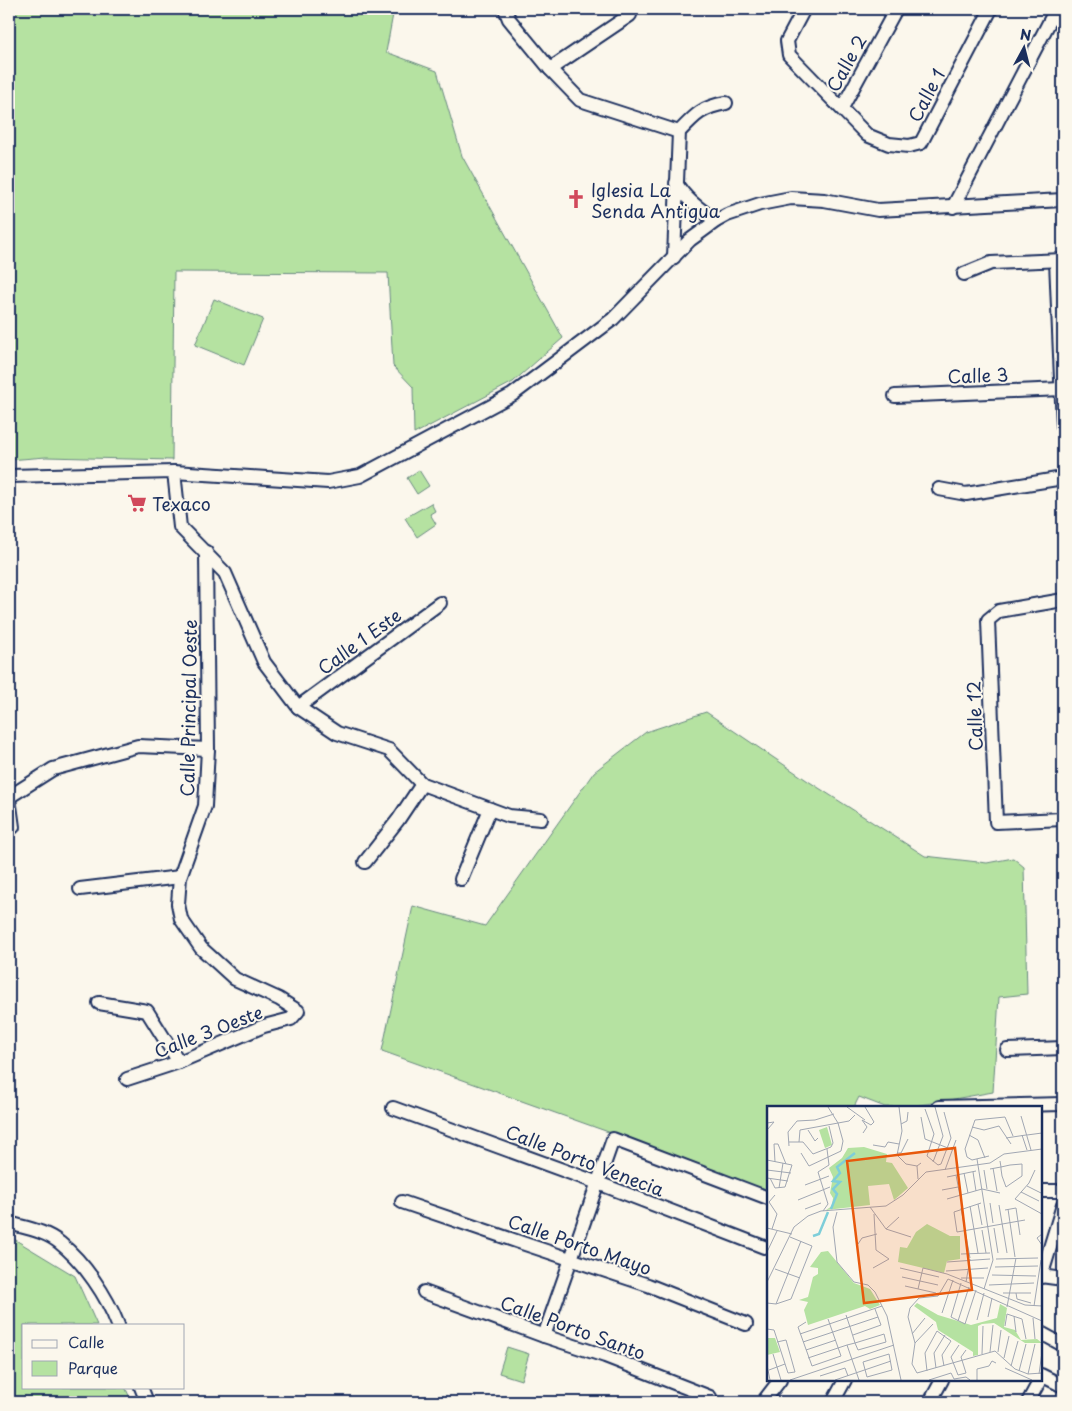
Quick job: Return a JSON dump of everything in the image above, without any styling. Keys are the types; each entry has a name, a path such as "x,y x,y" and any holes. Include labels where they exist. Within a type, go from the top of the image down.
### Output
{"street":[{"path":"505,9 509,19 550,69 580,100 679,132"},
{"path":"804,9 787,41 790,55 842,108"},
{"name":"Calle 2","path":"842,108 896,9"},
{"name":"Calle 1","path":"842,108 866,136 889,144 909,146 920,143 991,9"},
{"path":"954,207 1052,10"},
{"path":"550,69 630,15"},
{"path":"674,257 679,132 696,113 716,105 726,104"},
{"path":"676,183 693,204 721,218"},
{"path":"9,476 174,472 328,482 360,476 512,395 613,319 690,240 721,218 760,204 791,198 824,200 878,210 1063,200"},
{"path":"964,274 991,263 1060,260 1063,426"},
{"name":"Calle 3","path":"895,396 1062,389"},
{"path":"174,472 180,527 225,574 264,662 298,707 337,733 390,750 422,784 509,816 541,819"},
{"path":"939,489 966,494 1063,478"},
{"name":"Calle Principal Oeste","path":"206,552 208,750 205,806 180,877 178,904 182,919 201,948 235,979 298,1010"},
{"name":"Calle 12","path":"1063,600 999,611 988,620 996,822 1063,818"},
{"name":"Calle 1 Este","path":"298,707 440,603"},
{"path":"13,826 9,797 53,769 138,746 208,750"},
{"path":"365,862 422,784"},
{"path":"461,879 490,809"},
{"path":"80,889 180,877"},
{"path":"100,1003 147,1011 179,1062"},
{"name":"Calle 3 Oeste","path":"127,1079 179,1062 264,1026 291,1019 298,1010"},
{"path":"1007,1050 1063,1048"},
{"path":"980,1106 1063,1104"},
{"name":"Calle Porto Venecia","path":"393,1108 598,1183 764,1247"},
{"path":"544,1336 613,1140 767,1198"},
{"path":"1042,1191 1063,1190"},
{"name":"Calle Porto Mayo","path":"402,1202 648,1285 746,1324"},
{"path":"1042,1273 1063,1205"},
{"path":"9,1224 35,1230 59,1242 90,1273 117,1324"},
{"path":"1042,1276 1063,1280"},
{"name":"Calle Porto Santo","path":"424,1292 605,1356 710,1397"},
{"path":"1042,1334 1063,1345"},
{"path":"1042,1377 1063,1386"},
{"path":"763,1402 779,1381"},
{"path":"833,1402 844,1381"},
{"path":"930,1402 941,1381"},
{"path":"1028,1402 1039,1381"},
{"path":"141,1388 147,1402"}],"green space":[{"path":"9,9 394,9 386,52 437,71 462,156 563,338 513,382 414,434 413,387 393,366 388,273 174,272 172,460 46,457 9,460"},
{"path":"214,299 263,319 244,365 195,345"},
{"path":"419,470 429,486 417,494 407,478"},
{"path":"431,503 435,511 430,514 436,524 417,537 405,518"},
{"path":"706,712 808,781 925,856 987,863 1013,858 1024,867 1027,994 999,997 993,1092 915,1106 882,1106 859,1097 854,1106 767,1106 767,1192 614,1134 382,1051 413,906 485,926 594,772 646,732"},
{"path":"9,1236 75,1276 97,1324 22,1324 22,1388 125,1388 132,1402 9,1402"},
{"path":"507,1347 529,1354 521,1380 499,1373"}],"place":[{"name":"Iglesia La Senda Antigua","path":"576,199"},
{"name":"Texaco","path":"137,503"}]}
